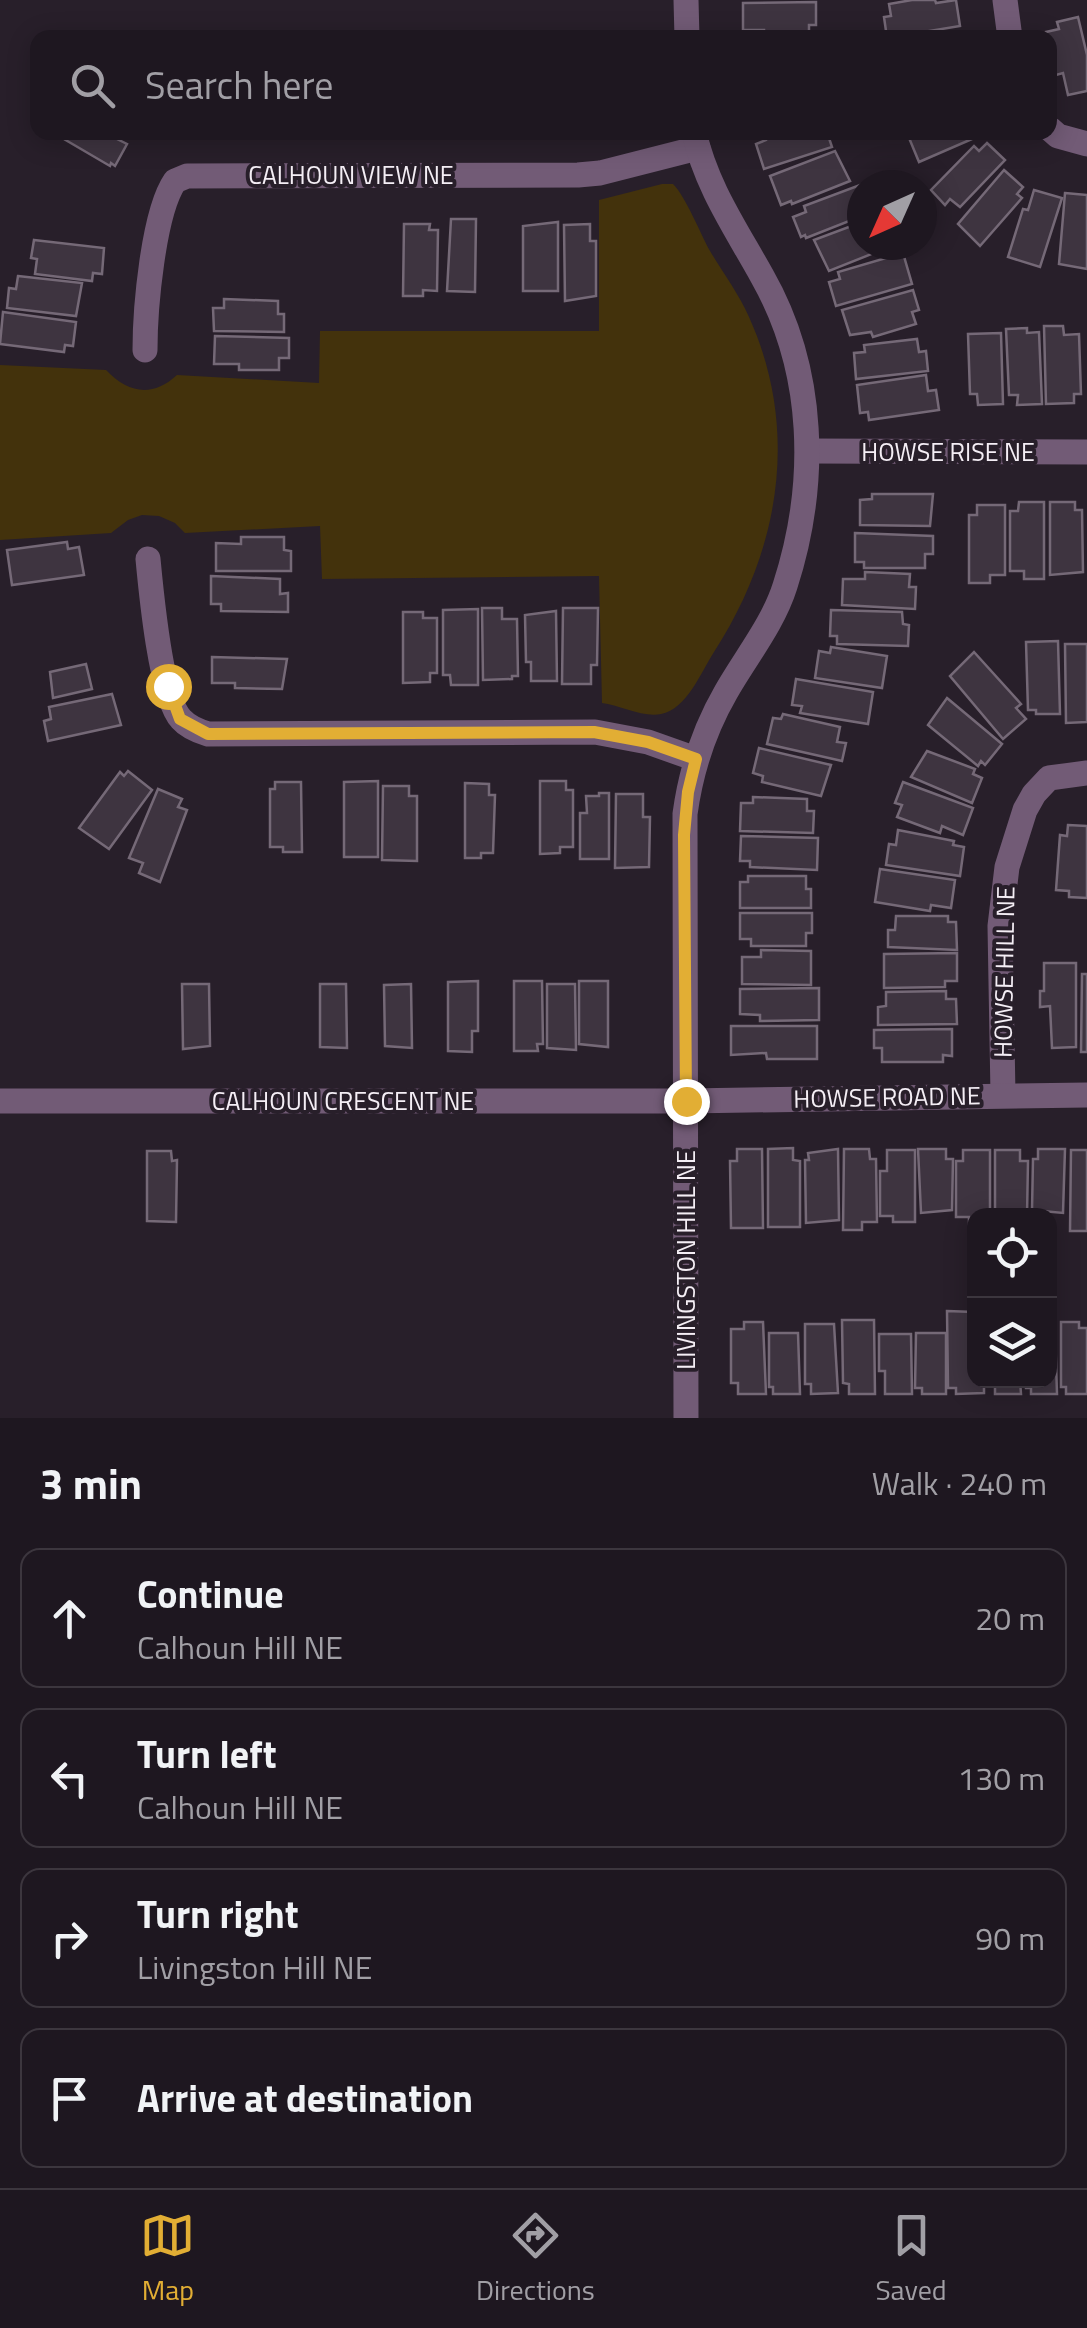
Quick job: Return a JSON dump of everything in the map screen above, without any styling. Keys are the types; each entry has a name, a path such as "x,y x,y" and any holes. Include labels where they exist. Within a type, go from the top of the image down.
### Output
{"street":[{"path":"686,0 686,30"},
{"path":"1005,0 1009,30"},
{"path":"1057,135 1087,144"},
{"name":"CALHOUN VIEW NE","path":"145,350 148,297 164,205 175,181 187,176 600,174 696,140"},
{"name":"LIVINGSTON HILL NE","path":"686,1418 685,824 696,759 724,694 783,593 800,534 808,452 800,375 783,323 764,278 718,201 696,140"},
{"name":"HOWSE RISE NE","path":"808,452 1087,452"},
{"path":"148,558 152,604 171,697 180,719 193,729 208,734 594,732 648,742 696,759"},
{"name":"HOWSE HILL NE","path":"1003,1095 1000,926 1007,867 1034,794 1048,778 1087,773"},
{"name":"HOWSE ROAD NE","path":"686,1101 1087,1095"},
{"name":"CALHOUN CRESCENT NE","path":"0,1101 686,1101"}],"shaded area":[{"path":"673,184 683,197 749,317 765,360 778,446 768,531 754,573 737,613 698,679 670,711 647,714 602,703 599,576 322,579 320,526 185,533 159,516 142,515 111,533 0,540 0,365 106,370 123,384 140,390 158,387 177,375 319,383 320,331 599,331 599,200"}],"building":[{"path":"956,0 960,26 886,30 884,17 891,16 889,4"},
{"path":"816,2 816,25 809,25 809,30 743,30 743,3"},
{"path":"1078,17 1087,55 1087,91 1068,95 1063,73 1057,75 1057,22"},
{"path":"66,140 119,140 127,144 115,166"},
{"path":"766,140 830,140 832,147 764,169 756,144"},
{"path":"910,140 970,140 919,162"},
{"path":"987,143 1005,160 960,207 950,199 945,205 937,196 937,184 974,146 979,151"},
{"path":"835,151 847,182 781,205 770,176"},
{"path":"1004,170 1023,187 1017,194 1022,198 980,246 958,224"},
{"path":"847,190 847,222 806,238 801,237 793,217 806,212 804,206"},
{"path":"1034,190 1062,198 1040,267 1008,257 1023,209 1028,210"},
{"path":"1065,193 1087,195 1087,269 1059,264"},
{"path":"451,219 476,219 475,292 447,291"},
{"path":"558,222 558,291 523,291 523,226"},
{"path":"404,224 430,224 429,230 438,230 437,291 423,290 423,296 403,296"},
{"path":"590,224 590,241 596,241 596,296 565,301 564,225"},
{"path":"847,228 847,260 856,260 829,271 814,240"},
{"path":"34,240 104,248 102,274 93,273 92,281 35,274 37,259 31,258"},
{"path":"879,260 905,260 912,284 836,306 829,282 840,279 838,272"},
{"path":"18,276 82,283 76,316 7,308 9,288 16,289"},
{"path":"913,290 919,310 912,312 916,324 873,337 871,332 850,335 842,310"},
{"path":"224,299 278,301 278,314 284,314 284,332 214,331 213,308 224,308"},
{"path":"3,312 76,322 73,346 65,345 64,352 0,344"},
{"path":"1044,326 1063,326 1064,335 1079,334 1081,394 1074,394 1074,403 1046,404"},
{"path":"1027,328 1027,333 1039,332 1042,404 1017,405 1018,395 1009,395 1006,329"},
{"path":"1001,333 1003,404 978,405 977,394 970,394 968,334"},
{"path":"215,336 289,338 289,358 279,358 279,370 239,370 239,364 214,364"},
{"path":"917,339 919,352 926,351 928,371 856,379 854,353 865,352 864,345"},
{"path":"926,375 928,391 936,390 939,410 869,420 868,412 860,413 857,385"},
{"path":"872,494 933,494 930,526 860,525 860,500 872,499"},
{"path":"1019,502 1044,502 1044,579 1024,579 1024,571 1010,571 1010,511 1018,511"},
{"path":"1050,502 1075,502 1075,510 1082,510 1083,572 1050,575"},
{"path":"977,505 1005,505 1005,575 990,575 990,583 969,583 969,515 977,515"},
{"path":"855,533 933,536 933,554 925,554 925,568 864,568 864,562 855,562"},
{"path":"241,537 284,537 284,550 291,551 291,571 216,571 216,543 241,544"},
{"path":"67,542 68,549 79,547 84,575 12,585 7,550"},
{"path":"865,572 910,574 909,587 916,587 915,609 842,605 843,579 865,579"},
{"path":"211,576 280,579 280,594 288,593 288,612 221,611 221,604 211,604"},
{"path":"482,608 502,608 502,619 517,619 518,676 512,679 483,680"},
{"path":"563,608 598,608 597,665 591,665 591,684 562,684"},
{"path":"478,609 478,685 451,685 450,675 443,675 443,610"},
{"path":"831,610 902,612 903,624 909,625 908,646 837,644 837,636 830,636"},
{"path":"556,611 557,681 531,681 531,662 526,662 525,615"},
{"path":"403,612 423,612 423,618 437,618 437,673 430,673 430,682 403,683"},
{"path":"1058,641 1060,714 1036,714 1036,710 1028,710 1026,642"},
{"path":"1065,644 1087,644 1087,722 1066,723"},
{"path":"831,647 887,656 882,688 815,678 819,651 830,653"},
{"path":"974,652 1021,704 1016,708 1026,719 1003,739 950,676"},
{"path":"212,657 287,659 282,689 235,688 235,683 212,683"},
{"path":"86,664 92,689 53,698 50,672"},
{"path":"796,679 873,692 868,724 800,713 802,706 792,705"},
{"path":"112,694 121,725 48,741 44,721 51,719 49,707"},
{"path":"947,698 1002,744 985,765 981,761 978,766 928,725"},
{"path":"783,714 840,727 837,742 846,743 842,761 767,744 773,718 781,719"},
{"path":"759,748 831,765 821,796 762,782 763,776 753,773"},
{"path":"927,751 975,769 973,774 982,778 972,803 911,777"},
{"path":"128,771 152,790 109,849 79,828 120,772 124,776"},
{"path":"378,781 378,857 344,857 344,782"},
{"path":"540,781 566,781 566,790 573,790 573,847 560,847 560,853 540,854"},
{"path":"275,782 301,782 302,852 270,847 270,789 275,789"},
{"path":"903,782 973,808 963,835 942,826 940,833 897,817 902,805 895,803"},
{"path":"465,783 489,784 489,795 495,795 493,853 481,853 481,858 465,858"},
{"path":"383,786 409,786 409,796 417,796 417,861 382,860"},
{"path":"158,789 182,799 178,807 187,810 160,882 139,873 143,863 129,858"},
{"path":"609,793 609,859 580,859 580,813 587,813 586,796"},
{"path":"616,794 643,794 643,817 650,817 649,867 615,868"},
{"path":"753,797 807,799 807,811 814,811 813,833 740,831 741,803 753,803"},
{"path":"1068,825 1087,826 1087,898 1069,897 1069,891 1056,890 1060,835 1067,836"},
{"path":"898,830 954,841 953,845 964,847 960,876 886,865 889,844 896,845"},
{"path":"741,836 818,838 817,870 750,867 750,861 740,861"},
{"path":"880,869 955,880 951,908 931,905 930,911 875,902"},
{"path":"748,876 806,876 811,908 740,908 740,882 748,882"},
{"path":"740,913 812,913 812,933 806,933 806,946 751,946 751,939 740,939"},
{"path":"896,916 948,916 948,922 956,922 957,950 888,947 888,930 895,930"},
{"path":"761,950 811,951 811,985 742,984 742,957 761,957"},
{"path":"957,953 957,981 945,981 945,987 884,988 884,954"},
{"path":"1044,963 1076,963 1076,1047 1052,1048 1050,1006 1040,1007"},
{"path":"1082,974 1087,974 1087,1052 1081,1052"},
{"path":"478,981 478,1031 472,1031 472,1052 448,1051 448,982"},
{"path":"514,981 542,981 543,1044 537,1044 538,1051 514,1051"},
{"path":"579,981 608,981 608,1047 579,1044"},
{"path":"182,984 209,984 210,1046 183,1049"},
{"path":"320,984 346,984 347,1048 320,1047"},
{"path":"411,984 412,1048 385,1046 384,985"},
{"path":"547,984 575,984 576,1050 547,1048"},
{"path":"819,988 819,1020 760,1021 760,1015 740,1014 740,989"},
{"path":"946,991 946,999 956,999 957,1024 878,1025 878,1007 886,1006 886,992"},
{"path":"731,1026 817,1026 817,1059 767,1059 766,1053 731,1055"},
{"path":"952,1029 952,1056 943,1055 943,1062 882,1062 882,1048 874,1048 874,1030"},
{"path":"793,1148 793,1160 800,1161 800,1227 768,1227 768,1149"},
{"path":"737,1149 762,1149 763,1228 731,1228 730,1161 737,1161"},
{"path":"838,1149 839,1220 806,1223 808,1153"},
{"path":"844,1149 869,1149 870,1159 876,1159 877,1222 862,1222 862,1230 843,1230"},
{"path":"918,1149 946,1149 946,1159 953,1159 952,1210 921,1213"},
{"path":"1038,1149 1065,1149 1063,1213 1057,1212 1057,1208 1032,1208 1033,1159 1038,1159"},
{"path":"887,1150 915,1150 915,1222 893,1222 893,1216 880,1216 880,1171 887,1171"},
{"path":"963,1150 990,1150 990,1208 967,1208 967,1217 956,1217 956,1161 963,1161"},
{"path":"995,1150 1020,1150 1020,1161 1028,1161 1027,1208 995,1208"},
{"path":"1071,1150 1087,1150 1087,1231 1070,1231"},
{"path":"147,1151 171,1151 172,1161 177,1160 176,1222 147,1221"},
{"path":"947,1311 967,1312 967,1388 984,1388 984,1393 956,1394 956,1388 948,1388"},
{"path":"842,1320 874,1320 875,1394 849,1394 849,1384 843,1383"},
{"path":"744,1322 763,1322 766,1394 738,1394 738,1383 731,1383 731,1329 744,1329"},
{"path":"1061,1322 1079,1322 1079,1328 1087,1328 1087,1394 1066,1394 1066,1387 1061,1387"},
{"path":"805,1324 834,1324 838,1393 811,1394 811,1384 805,1384"},
{"path":"769,1333 798,1333 800,1394 773,1394 773,1387 769,1387"},
{"path":"916,1333 946,1333 946,1394 922,1394 922,1388 915,1388"},
{"path":"879,1334 911,1334 912,1394 885,1394 885,1371 879,1371"},
{"path":"995,1388 1021,1388 1021,1394 995,1394"},
{"path":"1031,1388 1057,1388 1057,1394 1031,1394"}],"route":[{"path":"168,686 180,719 208,734 594,732 648,742 696,759 684,835 686,1101"}]}
